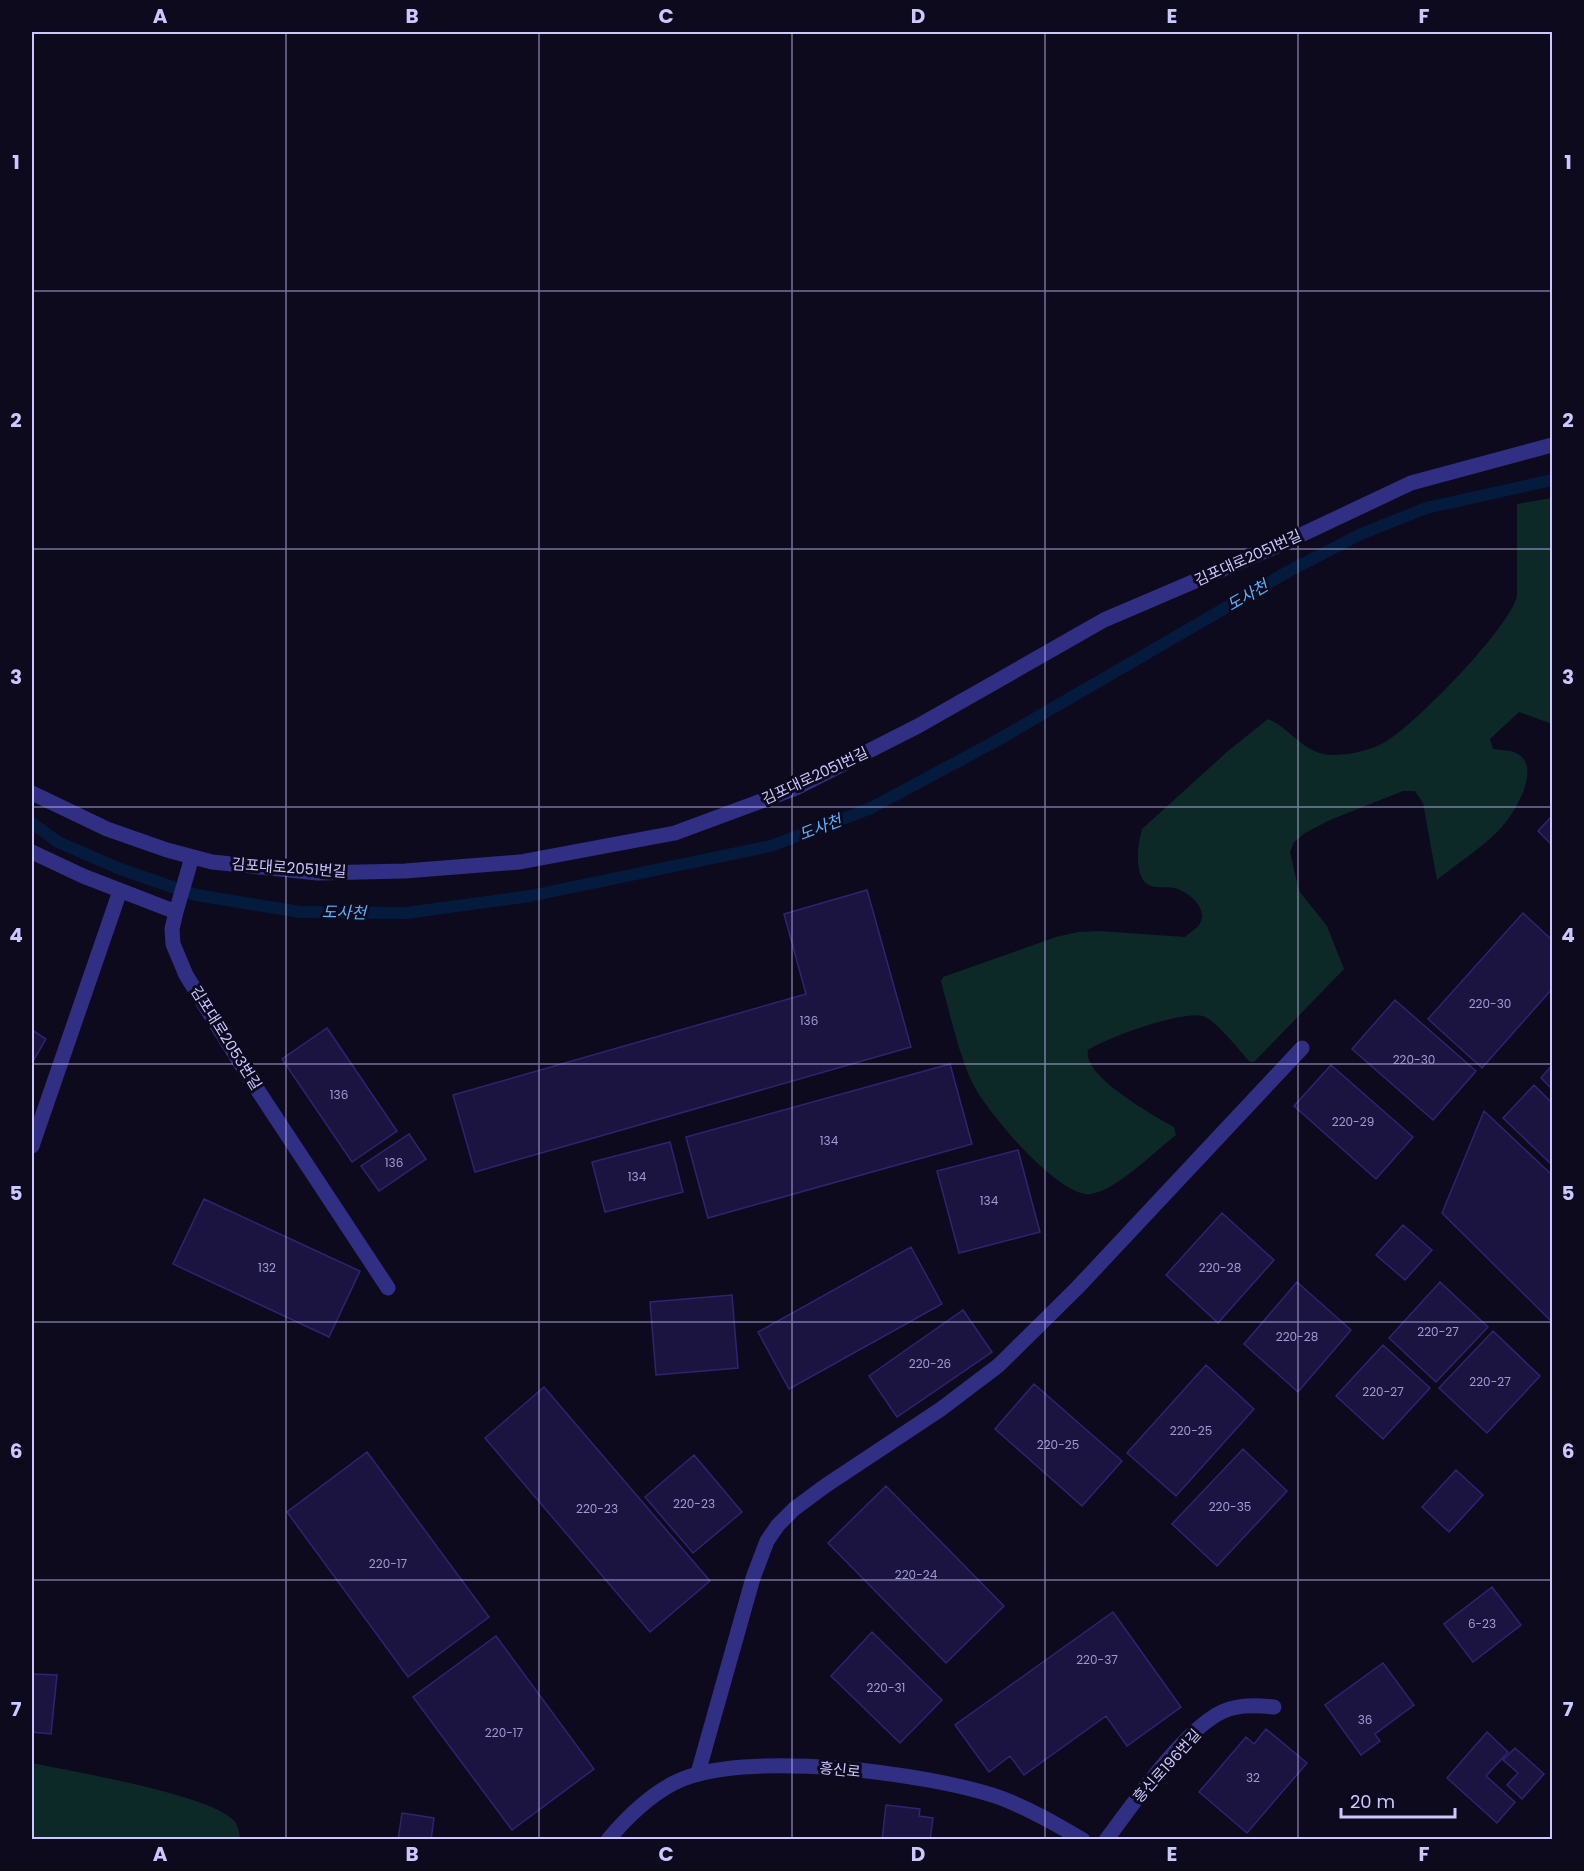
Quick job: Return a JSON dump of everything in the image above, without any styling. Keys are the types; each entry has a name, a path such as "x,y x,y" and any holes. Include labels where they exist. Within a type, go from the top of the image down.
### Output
{"lane":[{"name":"김포대로2051번길","path":"32,793 107,829 190,863 212,862 318,873 405,871 520,862 675,833 796,788 918,726 1104,620 1284,543 1411,483 1552,445"},
{"path":"32,852 120,891 178,905"},
{"name":"김포대로2053번길","path":"190,863 172,929 173,944 186,975 249,1077 388,1288"},
{"path":"32,1146 120,891"},
{"path":"698,1773 753,1578 767,1540 778,1525 794,1509 825,1486 941,1409 999,1365 1078,1287 1302,1048"},
{"name":"흥신로196번길","path":"1106,1839 1184,1744 1217,1715 1251,1704 1274,1707"},
{"name":"흥신로","path":"608,1839 650,1799 673,1783 698,1773 734,1767 769,1765 837,1769 939,1782 1000,1798 1033,1811 1083,1839"}],"green space":[{"path":"1552,498 1552,724 1519,712 1490,739 1493,749 1516,753 1527,767 1525,787 1510,816 1499,830 1473,853 1437,880 1423,803 1415,791 1403,791 1330,820 1305,833 1294,842 1290,852 1299,891 1327,926 1344,969 1254,1062 1249,1061 1214,1023 1203,1016 1193,1015 1145,1026 1088,1050 1089,1060 1107,1083 1174,1127 1176,1135 1124,1178 1101,1191 1091,1194 1077,1192 1060,1182 1023,1148 989,1109 977,1091 957,1042 941,981 943,977 1056,937 1078,932 1099,931 1185,937 1199,925 1202,919 1200,907 1180,890 1152,886 1142,878 1138,858 1142,829 1228,751 1268,719 1305,746 1321,754 1330,755 1367,750 1387,741 1401,731 1460,674 1498,630 1517,596 1517,504"},
{"path":"32,1763 140,1785 200,1803 222,1812 235,1822 240,1839 32,1839"}],"building":[{"path":"1552,816 1552,845 1538,831"},
{"path":"867,890 911,1047 475,1172 453,1095 806,994 784,914"},
{"path":"1523,913 1552,940 1552,989 1482,1068 1428,1019"},
{"path":"1395,1000 1476,1071 1433,1120 1352,1049"},
{"path":"327,1028 397,1131 352,1162 282,1059"},
{"path":"32,1030 46,1039 32,1063"},
{"path":"950,1064 972,1144 708,1218 686,1137"},
{"path":"1331,1065 1413,1137 1376,1179 1294,1106"},
{"path":"1552,1065 1552,1089 1541,1078"},
{"path":"1534,1085 1552,1103 1552,1165 1503,1118"},
{"path":"1484,1111 1552,1175 1552,1322 1442,1213"},
{"path":"409,1134 426,1159 379,1191 361,1166"},
{"path":"670,1142 683,1192 605,1212 592,1162"},
{"path":"1018,1150 1040,1232 959,1253 937,1171"},
{"path":"204,1199 360,1271 329,1337 173,1264"},
{"path":"1222,1213 1274,1260 1218,1323 1166,1275"},
{"path":"1403,1225 1432,1250 1405,1280 1376,1255"},
{"path":"911,1247 942,1304 789,1389 758,1332"},
{"path":"1297,1282 1351,1330 1298,1392 1244,1344"},
{"path":"1440,1282 1488,1327 1436,1382 1389,1338"},
{"path":"732,1295 738,1368 656,1375 650,1302"},
{"path":"963,1310 992,1352 897,1417 869,1376"},
{"path":"1493,1331 1540,1376 1487,1433 1439,1388"},
{"path":"1383,1345 1430,1388 1383,1439 1336,1396"},
{"path":"1206,1365 1254,1409 1176,1496 1127,1453"},
{"path":"1034,1384 1122,1461 1082,1506 995,1429"},
{"path":"544,1387 710,1581 650,1632 485,1438"},
{"path":"1243,1449 1287,1491 1217,1566 1172,1524"},
{"path":"367,1452 489,1617 408,1677 287,1512"},
{"path":"694,1455 742,1512 693,1553 645,1497"},
{"path":"1456,1470 1483,1495 1449,1532 1422,1507"},
{"path":"886,1486 1004,1606 946,1663 828,1543"},
{"path":"1492,1587 1521,1625 1473,1662 1444,1624"},
{"path":"1113,1612 1181,1707 1127,1746 1106,1716 1024,1775 1010,1756 989,1772 955,1725"},
{"path":"872,1632 942,1700 900,1743 831,1676"},
{"path":"496,1636 594,1769 512,1830 413,1697"},
{"path":"1383,1663 1414,1705 1375,1734 1380,1741 1361,1755 1325,1705"},
{"path":"33,1674 57,1675 51,1734 32,1732"},
{"path":"1266,1729 1307,1763 1247,1833 1199,1792 1246,1737 1254,1744"},
{"path":"1487,1732 1508,1752 1486,1776 1515,1802 1497,1823 1447,1778"},
{"path":"1515,1748 1544,1774 1522,1799 1507,1785 1518,1773 1503,1760"},
{"path":"886,1805 920,1809 919,1816 933,1818 930,1840 882,1840"},
{"path":"402,1813 434,1818 431,1840 398,1840"}],"waterway":[{"name":"도사천","path":"32,823 58,842 120,869 196,895 300,912 406,913 530,896 771,846 869,809 996,741 1289,571 1361,534 1426,508 1552,480"}]}
